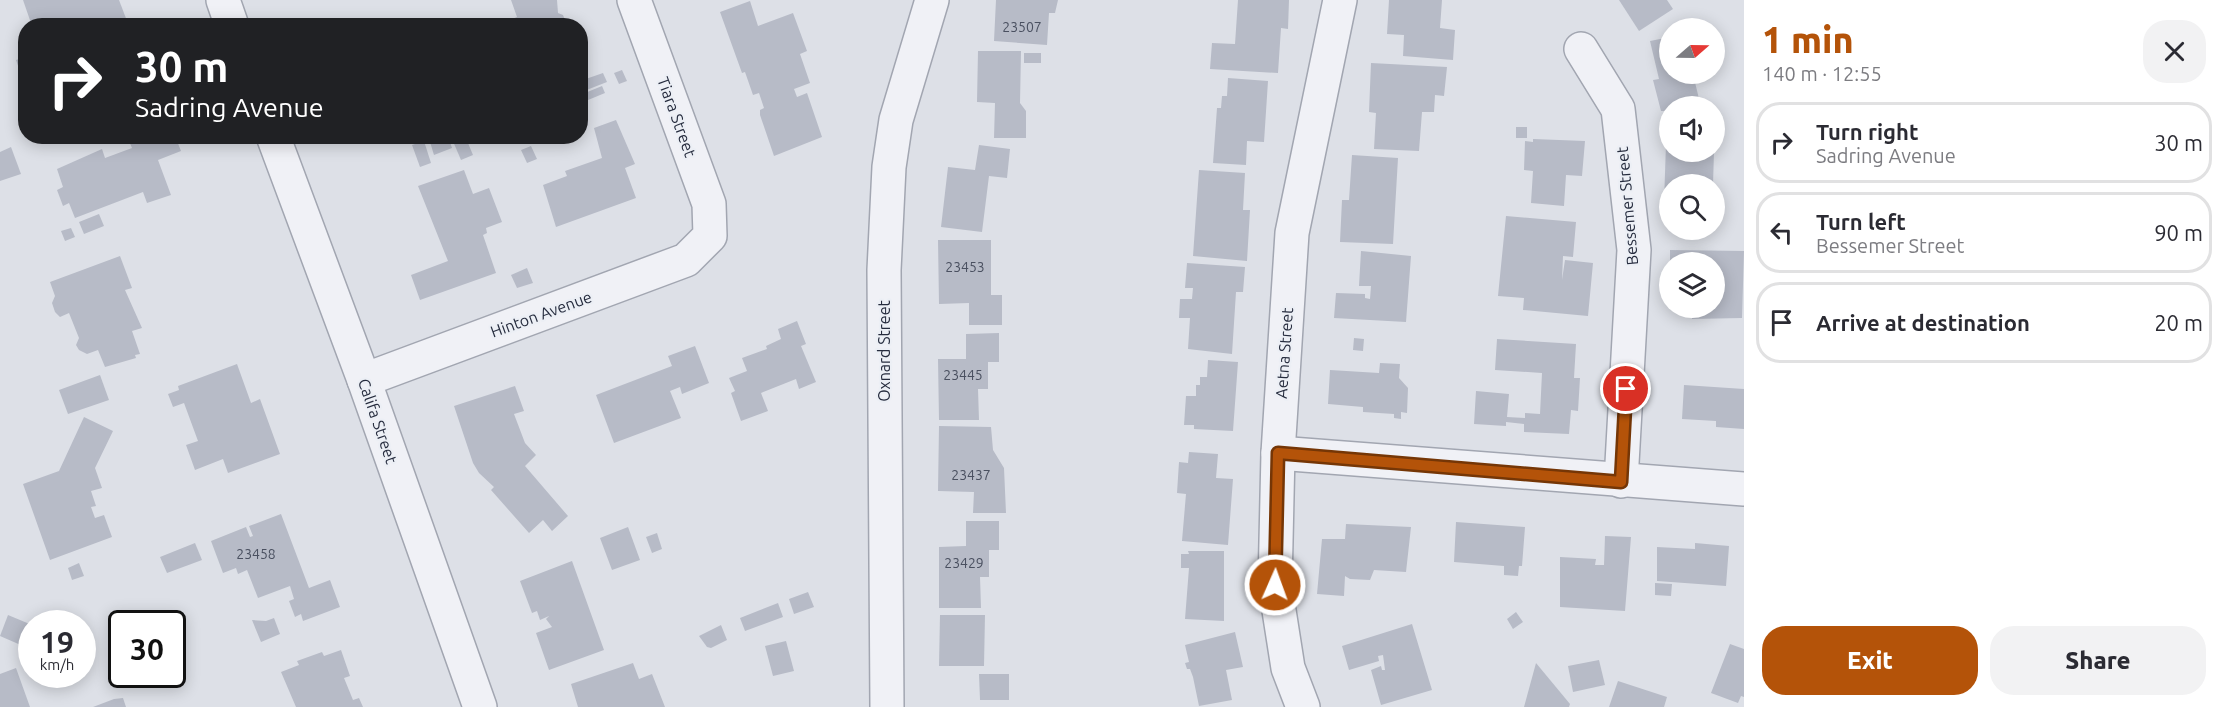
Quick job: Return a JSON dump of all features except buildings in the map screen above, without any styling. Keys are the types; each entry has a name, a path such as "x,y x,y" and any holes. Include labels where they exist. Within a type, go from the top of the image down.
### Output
{"street":[{"path":"223,0 229,18"},
{"name":"Tiara Street","path":"634,0 709,204 710,236"},
{"name":"Oxnard Street","path":"887,707 884,270 889,167 896,120 932,0"},
{"name":"Aetna Street","path":"1303,707 1288,668 1275,585 1278,453 1292,233 1340,0"},
{"name":"Bessemer Street","path":"1581,49 1618,109 1634,250 1621,482"},
{"name":"Califa Street","path":"276,144 364,380 480,707"},
{"name":"Hinton Avenue","path":"364,380 686,260 710,236"},
{"path":"1278,453 1621,482 1744,489"}],"route":[{"path":"1275,585 1278,453 1621,482 1626,389"}]}
